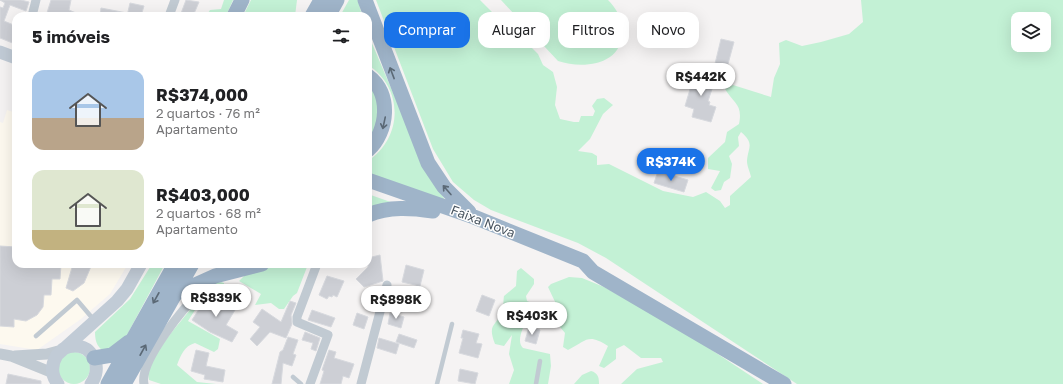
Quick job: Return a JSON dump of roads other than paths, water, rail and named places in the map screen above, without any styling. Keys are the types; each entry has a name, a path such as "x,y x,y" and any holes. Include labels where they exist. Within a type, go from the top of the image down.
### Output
{"highway":[{"path":"236,12 242,0"},
{"path":"312,0 312,12"},
{"path":"314,12 321,0"},
{"path":"330,12 337,0"},
{"path":"365,0 370,12"},
{"path":"372,18 428,163 444,187 474,217"},
{"path":"372,80 377,85 381,93 385,117 384,126 372,144"},
{"name":"Faixa Nova","path":"372,181 474,217 584,261 593,272 784,384"},
{"name":"Faixa Nova","path":"372,189 433,211 581,270 593,272"},
{"path":"372,214 381,211 412,208 433,211"},
{"path":"108,384 173,268"},
{"path":"124,384 190,268"},
{"path":"175,294 215,276 246,268"},
{"path":"91,354 107,356 119,351 136,336"}],"main road":[{"path":"0,52 12,56"},
{"path":"56,381 54,360 62,350 117,301 136,268"},
{"path":"91,384 97,371 91,354 87,334 95,321"},
{"path":"62,350 75,346 91,354"}],"street":[{"path":"33,12 36,0"},
{"path":"170,12 175,0"},
{"path":"310,384 328,335 297,322 316,268"},
{"path":"361,384 387,285"},
{"path":"144,384 144,368 170,327 189,302 202,290"},
{"path":"5,355 48,354 62,350"},
{"path":"5,355 56,381"}],"lane":[{"path":"36,336 77,300 95,321"},
{"path":"437,384 452,324"},
{"path":"536,384 540,361"},
{"path":"293,377 301,384"}]}
